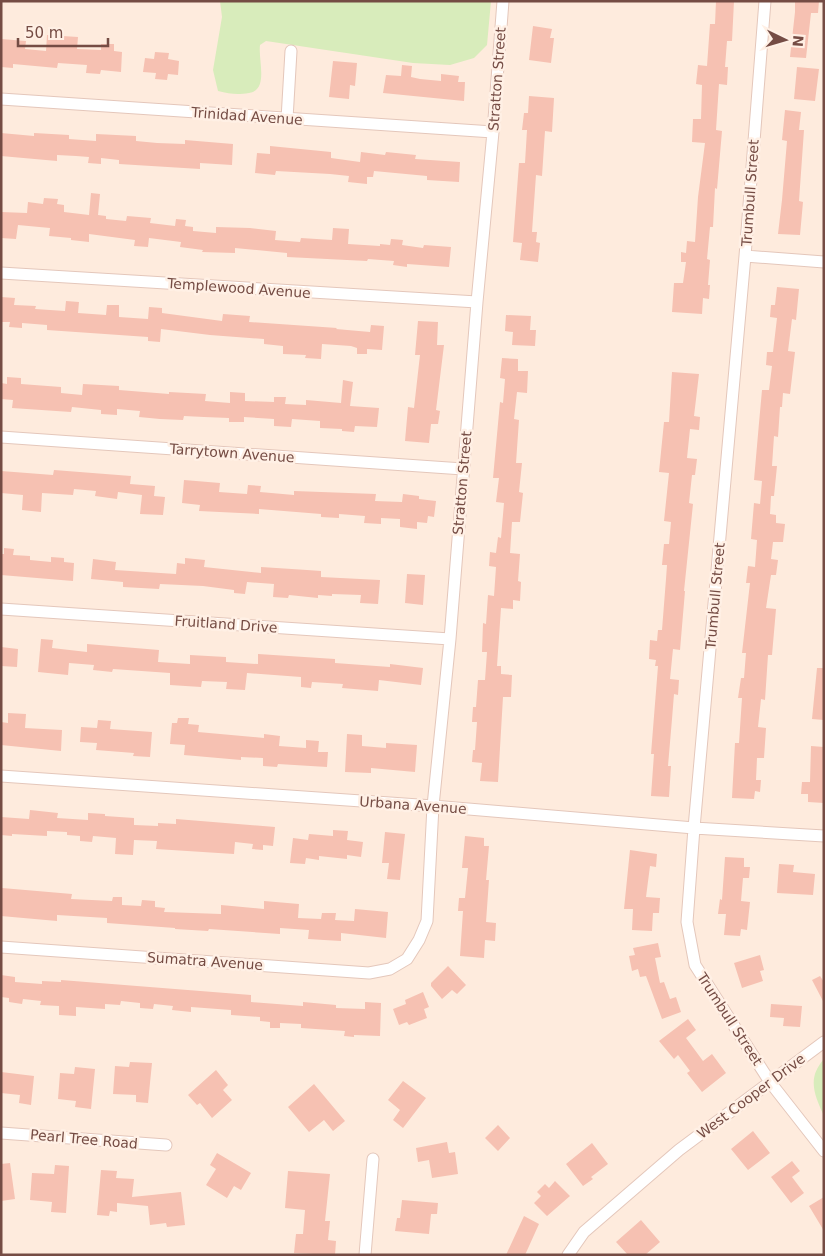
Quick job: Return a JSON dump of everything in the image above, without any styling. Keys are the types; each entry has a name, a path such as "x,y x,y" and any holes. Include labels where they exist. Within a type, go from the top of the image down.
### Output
{"street":[{"name":"Stratton Street","path":"407,959 420,940 427,921 433,806 450,639 477,302 493,132 502,1"},
{"name":"Trumbull Street","path":"765,1 745,256 687,922 695,965 770,1082 824,1151"},
{"path":"287,119 291,51"},
{"name":"Trinidad Avenue","path":"1,99 493,132"},
{"path":"745,256 824,262"},
{"name":"Templewood Avenue","path":"1,273 477,302"},
{"name":"Tarrytown Avenue","path":"1,437 464,470"},
{"name":"Fruitland Drive","path":"1,609 450,639"},
{"name":"Urbana Avenue","path":"1,776 824,836"},
{"name":"Sumatra Avenue","path":"1,947 369,972 390,969 407,959"},
{"name":"West Cooper Drive","path":"568,1255 584,1232 679,1150 824,1042"},
{"name":"Pearl Tree Road","path":"1,1133 166,1145"},
{"path":"365,1255 373,1159"}],"green space":[{"path":"220,1 491,1 487,45 474,58 450,65 413,63 266,41 260,45 261,80 259,86 255,91 237,94 218,91 213,70 222,17"},
{"path":"824,1059 824,1116 815,1093 814,1080 815,1073"}],"building":[{"path":"716,1 734,1 732,41 727,41 725,67 728,67 727,85 719,84 716,130 722,131 717,189 715,188 713,227 710,227 707,259 710,260 709,299 703,298 702,314 672,312 674,283 683,283 686,262 681,262 681,252 686,253 687,241 695,242 698,197 705,143 692,142 693,119 701,119 702,85 696,84 698,65 707,66 710,24 715,24"},
{"path":"795,1 819,1 818,13 811,13 806,58 790,57"},
{"path":"533,26 552,29 550,38 554,38 551,63 529,60"},
{"path":"47,35 78,37 77,49 101,50 101,44 114,44 114,51 122,52 121,72 101,70 100,74 86,73 87,65 58,63 57,68 13,64 13,68 1,67 1,39 26,41 25,49 46,51"},
{"path":"155,52 169,53 168,59 179,61 178,75 168,74 167,80 155,79 156,73 143,72 145,58 154,59"},
{"path":"333,61 357,63 355,86 350,85 349,99 329,97"},
{"path":"402,65 412,66 411,77 420,79 441,81 441,74 459,76 458,82 465,82 464,101 383,93 386,75 401,76"},
{"path":"797,67 819,69 815,101 794,99"},
{"path":"529,96 554,98 552,132 545,131 542,176 536,175 532,232 537,232 536,242 540,243 538,262 520,260 522,243 513,242 519,163 525,163 527,130 522,130 524,113 528,113"},
{"path":"785,110 801,112 799,130 804,130 799,201 803,202 800,235 778,234 787,141 782,140"},
{"path":"1,133 34,136 34,133 69,135 69,139 96,141 96,134 136,136 136,141 157,143 185,144 185,140 233,144 232,165 200,163 200,169 119,164 119,160 101,158 101,164 88,163 89,157 76,156 57,155 57,161 1,156"},
{"path":"270,146 331,152 331,158 360,162 361,152 385,155 386,152 416,155 415,159 460,162 459,182 427,180 427,176 374,171 373,177 367,177 367,184 348,182 349,176 330,174 276,171 275,175 255,173 257,153 270,154"},
{"path":"91,193 100,194 98,215 106,216 106,219 126,221 127,216 151,218 150,223 175,226 176,219 186,220 185,226 193,227 193,231 216,233 216,227 250,228 276,231 275,240 300,242 301,238 332,240 333,228 349,229 348,244 390,245 391,239 403,240 402,245 423,248 424,245 451,247 449,267 407,264 407,267 393,265 394,261 368,259 367,261 287,257 287,253 235,248 235,253 202,252 203,250 180,247 181,242 149,238 148,247 134,246 135,240 89,234 89,242 49,236 50,228 18,225 16,239 1,238 1,212 27,213 28,202 43,204 44,198 58,199 57,204 64,205 64,212 89,215"},
{"path":"777,287 799,289 796,320 792,319 788,351 795,352 790,394 783,393 778,437 774,436 772,466 777,466 774,496 771,496 770,514 776,515 776,523 785,524 783,542 773,542 771,559 778,560 776,575 771,575 766,608 776,609 772,655 768,655 765,700 761,699 758,727 766,728 764,758 757,758 756,780 761,780 760,792 755,791 754,799 732,798 735,743 739,743 742,698 738,698 741,678 744,678 746,653 742,653 750,583 746,583 748,566 755,567 757,540 751,539 754,503 760,504 762,481 754,480 759,423 762,390 769,390 772,366 766,365 767,352 773,352 777,318 770,317 771,305 775,305"},
{"path":"1,297 15,298 14,305 36,306 35,309 65,311 66,301 79,302 78,313 106,315 107,305 119,305 119,317 148,319 149,307 162,308 162,313 222,321 223,314 250,316 249,322 370,332 371,325 384,326 382,350 367,349 367,354 357,354 357,348 351,346 322,344 321,359 305,358 306,355 283,354 283,346 264,344 264,339 161,329 160,342 148,341 148,337 47,330 47,325 22,323 22,328 9,327 10,322 1,322"},
{"path":"506,315 531,316 530,330 536,330 535,346 512,345 513,332 505,331"},
{"path":"418,321 438,322 437,345 444,345 436,410 440,411 438,424 431,424 429,443 405,441 408,407 414,408 420,355 415,355"},
{"path":"502,358 518,359 518,371 528,371 527,393 517,392 514,419 519,420 516,463 522,463 519,492 523,493 520,522 512,522 510,553 520,554 518,581 521,582 520,601 513,600 513,609 501,608 497,666 501,666 501,674 512,675 511,697 503,697 498,782 480,781 482,763 472,762 477,722 472,722 473,707 476,707 478,680 485,680 487,652 482,652 483,623 486,624 488,595 494,596 496,567 489,566 490,552 496,553 498,537 501,538 504,503 496,502 499,478 493,478 500,402 503,403 505,379 500,378"},
{"path":"672,372 699,374 694,416 700,417 699,430 690,429 687,458 697,459 695,475 692,475 689,503 693,504 680,650 673,649 670,679 679,680 678,695 674,694 668,766 671,766 669,797 651,796 654,754 651,754 658,666 655,666 656,660 649,659 650,640 657,641 658,630 662,630 667,565 662,565 664,544 669,544 671,522 664,521 669,473 659,472 664,422 669,422"},
{"path":"7,377 21,378 21,384 61,387 61,393 82,395 83,384 119,386 119,390 169,394 169,392 206,394 205,401 230,403 230,392 245,393 245,401 274,402 274,397 286,397 285,404 306,405 306,400 341,403 343,380 353,382 350,406 379,408 377,427 355,426 354,432 342,431 342,429 320,428 320,421 292,419 291,427 274,426 274,419 244,417 244,422 229,422 229,418 184,416 183,420 139,417 140,411 117,409 117,415 101,414 101,410 72,407 71,412 12,408 13,400 1,399 1,383 7,384"},
{"path":"54,470 131,476 130,484 155,486 154,496 165,497 163,515 140,514 142,495 118,492 117,499 95,496 96,491 74,489 73,495 42,493 41,512 22,510 23,495 1,493 1,471 53,475"},
{"path":"184,480 220,483 219,492 247,494 248,485 261,486 260,492 294,495 294,491 376,494 375,501 402,502 403,494 419,496 419,499 436,501 434,517 428,516 427,523 417,522 417,529 400,527 400,519 381,518 381,524 364,523 365,516 339,514 339,518 321,517 321,514 259,509 259,514 199,511 200,505 182,503"},
{"path":"4,548 14,549 13,555 30,556 30,560 51,562 51,557 64,558 64,562 74,563 73,581 1,575 1,554 4,554"},
{"path":"185,558 205,560 204,567 261,573 261,567 321,571 321,577 380,580 378,604 360,603 361,595 332,594 332,596 318,595 318,598 289,595 288,598 273,597 274,584 247,582 245,594 234,593 234,590 203,586 160,584 159,589 123,587 123,582 91,579 93,559 116,562 115,570 176,574 177,563 185,564"},
{"path":"407,574 425,575 423,605 405,603"},
{"path":"41,639 53,640 52,648 87,652 87,644 159,650 158,662 190,664 190,655 226,657 226,662 258,664 258,654 335,659 335,663 390,667 390,664 423,668 421,685 379,680 378,691 342,688 343,684 312,682 311,688 301,687 301,677 247,673 245,690 226,689 227,682 202,681 201,687 170,685 170,673 113,669 112,672 93,670 94,665 69,663 68,675 38,672"},
{"path":"1,647 18,649 17,667 1,666"},
{"path":"817,668 824,668 824,720 812,719"},
{"path":"8,713 26,714 25,728 62,730 61,751 1,745 1,722 8,723"},
{"path":"178,718 189,718 188,724 199,725 198,732 264,738 264,734 280,736 279,746 306,748 306,740 319,741 318,752 328,752 327,767 278,764 277,767 263,766 263,758 241,757 241,760 184,755 185,745 170,744 172,723 177,723"},
{"path":"98,720 111,721 110,729 152,732 150,757 133,756 134,753 96,750 97,743 80,742 81,727 97,728"},
{"path":"347,734 362,735 362,746 386,748 386,743 417,745 415,772 371,768 371,773 345,772"},
{"path":"811,746 824,747 824,803 808,802 808,794 801,794 802,782 810,782"},
{"path":"30,810 58,813 57,818 88,820 88,813 134,818 134,825 158,826 158,823 176,824 176,819 275,827 273,846 263,845 263,850 252,849 253,844 235,842 234,854 156,849 157,841 134,840 133,855 115,854 116,838 93,836 92,842 80,841 80,836 67,835 67,832 47,831 47,836 1,835 1,817 29,819"},
{"path":"333,830 348,831 347,840 363,842 361,857 347,855 347,859 319,856 319,860 306,858 305,864 290,863 293,838 308,840 309,834 333,836"},
{"path":"385,832 405,834 400,880 387,879 389,863 382,863"},
{"path":"465,836 484,838 484,846 489,846 486,880 489,880 486,922 496,923 495,941 485,940 484,958 460,956 463,911 458,911 459,898 465,898 468,868 462,868"},
{"path":"630,850 657,854 656,867 650,866 646,897 660,898 659,913 653,913 652,931 632,930 633,909 624,909"},
{"path":"725,857 744,858 744,867 750,867 749,878 743,878 741,901 750,902 747,930 741,929 740,936 724,935 726,914 718,914 720,899 722,900"},
{"path":"779,864 794,865 793,872 815,874 813,895 777,893"},
{"path":"2,888 72,894 71,899 112,901 113,897 122,897 122,905 141,906 142,900 155,901 155,907 165,908 164,912 221,914 221,905 264,909 264,901 299,904 298,918 321,919 322,913 336,913 335,920 354,921 355,909 388,912 386,938 341,933 341,941 308,939 309,930 280,928 280,934 209,929 208,931 107,923 107,918 57,915 57,921 1,916"},
{"path":"658,943 661,957 655,958 660,983 664,982 670,999 676,997 681,1012 662,1019 646,976 640,977 638,969 632,971 629,956 635,955 633,948"},
{"path":"760,955 764,970 760,971 763,981 742,988 734,963"},
{"path":"448,966 466,985 457,994 452,990 442,999 431,986 431,983"},
{"path":"1,975 15,977 15,982 42,984 42,981 61,982 61,980 251,995 251,1002 303,1006 303,1002 336,1005 336,1008 365,1009 365,1002 381,1003 380,1036 344,1036 345,1031 301,1028 301,1024 280,1023 280,1028 270,1028 270,1022 260,1021 260,1017 231,1015 231,1010 191,1007 191,1012 172,1010 173,1006 154,1004 153,1009 140,1008 140,1003 121,1001 120,1005 105,1004 105,1009 76,1007 76,1016 59,1015 59,1006 40,1005 41,1001 23,999 22,1004 9,1002 9,998 1,997"},
{"path":"820,976 824,982 824,1003 812,980"},
{"path":"423,992 429,1007 424,1009 427,1018 409,1025 407,1022 399,1025 393,1009 406,1004 405,1000"},
{"path":"771,1004 802,1006 800,1027 783,1026 784,1018 770,1017"},
{"path":"688,1019 696,1030 686,1038 703,1061 712,1054 726,1073 702,1092 687,1073 690,1071 678,1055 674,1059 659,1041"},
{"path":"130,1062 152,1063 148,1103 136,1102 136,1095 113,1094 115,1066 129,1067"},
{"path":"75,1067 95,1069 91,1109 75,1107 76,1101 58,1099 60,1073 74,1074"},
{"path":"216,1070 228,1085 223,1090 232,1100 212,1118 200,1103 197,1105 188,1095"},
{"path":"1,1072 34,1076 31,1105 19,1103 20,1095 1,1093"},
{"path":"403,1081 426,1098 403,1128 393,1120 400,1110 388,1100"},
{"path":"314,1084 345,1121 333,1131 324,1120 309,1132 288,1107"},
{"path":"498,1125 510,1138 498,1151 485,1138"},
{"path":"753,1131 770,1153 748,1170 731,1149"},
{"path":"447,1142 449,1153 455,1152 458,1174 432,1178 429,1160 418,1162 416,1148"},
{"path":"592,1143 608,1164 583,1186 566,1164"},
{"path":"217,1153 251,1173 241,1190 234,1186 227,1198 206,1185 216,1169 210,1165"},
{"path":"792,1161 800,1171 792,1177 804,1193 791,1203 771,1177"},
{"path":"10,1163 15,1199 1,1201 1,1164"},
{"path":"55,1165 69,1166 66,1213 51,1212 52,1202 30,1200 32,1173 54,1174"},
{"path":"101,1170 117,1171 116,1178 134,1179 132,1197 181,1192 185,1225 167,1227 166,1223 150,1225 148,1206 117,1203 117,1212 110,1211 109,1216 97,1215"},
{"path":"288,1171 330,1174 325,1221 330,1221 328,1240 336,1241 335,1255 294,1253 296,1234 303,1234 305,1210 285,1208"},
{"path":"555,1181 570,1196 547,1216 534,1203 541,1196 537,1192 545,1184 549,1188"},
{"path":"824,1197 824,1231 809,1206"},
{"path":"402,1200 438,1203 437,1214 431,1214 429,1234 395,1231 397,1218 400,1218"},
{"path":"524,1216 539,1224 525,1255 506,1255"},
{"path":"641,1220 660,1242 645,1255 628,1255 616,1242"}]}
